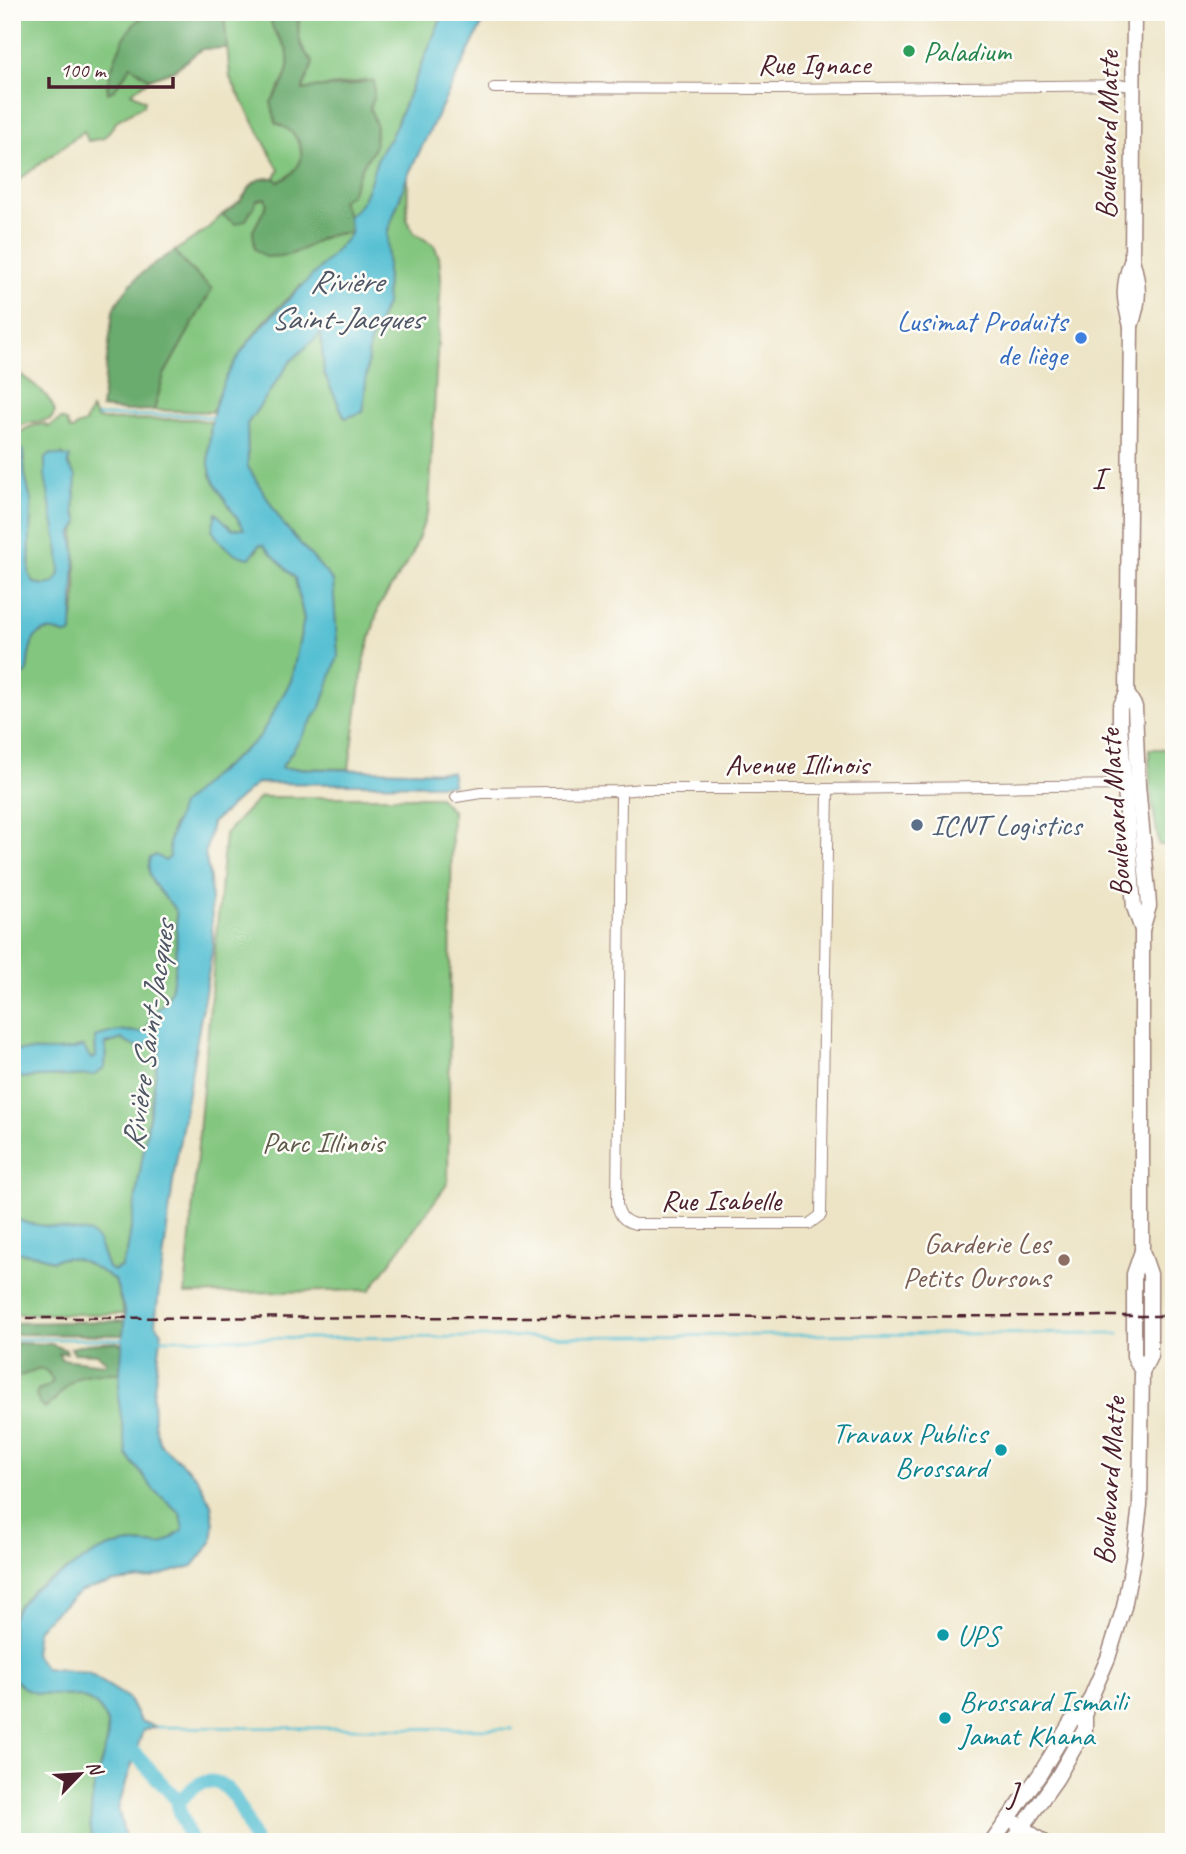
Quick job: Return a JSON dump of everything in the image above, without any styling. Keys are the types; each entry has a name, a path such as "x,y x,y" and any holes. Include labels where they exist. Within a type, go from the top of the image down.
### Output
{"main road":[{"name":"Boulevard Matte","path":"1013,1841 1057,1778 1085,1729 1085,1711 1113,1643 1126,1597 1135,1554 1141,1492 1142,1372 1150,1356 1150,1275 1142,1251 1142,930 1149,906 1120,707 1127,693 1131,326 1138,306 1139,281 1132,259 1134,12"},
{"name":"Boulevard Matte","path":"1000,1830 1046,1764 1071,1722 1085,1711"},
{"path":"1000,1830 1022,1828 1043,1842"},
{"path":"1000,1830 1013,1841"}],"street":[{"name":"Rue Ignace","path":"494,88 779,89 1134,85"},
{"name":"Avenue Illinois","path":"456,797 481,793 703,788 1130,785"},
{"name":"Rue Isabelle","path":"621,791 617,1205 620,1215 626,1222 635,1224 809,1224 821,1215 822,1204 828,789"}],"green space":[{"path":"12,12 148,12 127,36 107,87 114,90 131,66 150,79 131,93 145,100 144,105 118,120 104,138 88,141 84,131 12,185"},
{"path":"148,12 224,12 227,48 202,49 174,70 150,79 131,66 114,90 108,93 112,69 123,41 133,26"},
{"path":"224,12 271,12 273,29 286,48 287,69 271,102 294,134 301,155 292,174 278,182 275,178 279,170 230,78"},
{"path":"271,12 300,12 299,39 313,62 303,90 374,81 374,97 370,108 376,125 375,146 361,169 351,194 341,201 352,233 333,234 291,254 266,257 255,249 253,231 267,204 265,198 257,200 246,220 236,224 222,215 240,201 257,181 275,178 278,182 296,169 300,161 300,144 287,129 276,123 271,102 283,83 289,62 286,48 273,29"},
{"path":"300,12 444,12 390,139 379,156 363,199 348,216 341,201 351,194 361,169 375,146 376,125 370,108 374,97 365,80 303,91 313,62 299,39"},
{"path":"408,176 407,219 414,233 434,245 439,257 441,278 429,509 412,555 379,606 364,661 349,769 281,768 298,742 333,582 283,524 248,467 247,424 291,361 321,332 324,373 345,418 363,412 369,346 386,304 388,231"},
{"path":"265,198 267,204 253,231 294,253 335,234 352,233 310,280 300,286 263,323 243,349 212,412 154,410 164,375 212,289 175,251 206,230 222,215 236,224 257,200"},
{"path":"175,251 212,289 164,375 154,410 101,408 113,311 139,276"},
{"path":"21,375 46,396 55,412 51,419 26,424 12,433 12,376 17,379"},
{"path":"91,409 98,419 103,420 194,419 211,422 208,454 211,476 245,529 232,529 216,514 213,530 256,552 259,545 263,544 295,578 304,620 291,681 259,738 209,779 173,825 169,842 170,857 152,882 176,910 175,967 168,997 153,1014 148,1028 144,1031 119,1031 95,1037 96,1057 90,1059 83,1046 58,1051 12,1051 12,454 16,438 29,427 45,424 48,427 61,419 73,430 85,423","holes":["23,450 31,501 29,574 34,583 54,583 60,574 63,455 75,476 74,512 79,522 74,537 76,595 71,626 67,635 55,631 39,633 31,645 27,673"]},
{"path":"1149,749 1174,749 1174,845 1159,845 1150,791"},
{"name":"Parc Illinois","path":"260,797 439,797 452,811 448,1183 370,1290 185,1294 225,834"},
{"path":"122,1039 136,1047 159,1042 160,1048 127,1253 121,1267 113,1271 108,1268 103,1256 12,1217 12,1078 78,1076 105,1068 106,1044"},
{"path":"12,1252 38,1255 52,1261 61,1258 77,1259 93,1266 115,1280 124,1314 12,1314"},
{"path":"125,1321 123,1335 12,1334 12,1323"},
{"path":"117,1342 123,1345 120,1373 83,1375 46,1408 36,1396 38,1390 49,1386 53,1381 49,1373 40,1369 12,1377 12,1343 51,1344 66,1350 67,1353 59,1353 61,1359 106,1364 97,1354 74,1353 71,1348"},
{"path":"44,1368 53,1380 49,1386 38,1390 55,1400 68,1384 82,1376 120,1373 118,1397 154,1490 180,1513 183,1530 161,1545 131,1543 110,1547 34,1589 18,1606 12,1620 12,1377"},
{"path":"12,1676 15,1680 50,1692 83,1698 96,1705 104,1714 107,1737 93,1795 92,1842 12,1842"}],"water":[{"name":"Rivière Saint-Jacques","path":"444,12 488,12 408,175 388,230 386,304 369,346 363,412 345,418 324,373 321,333 291,361 247,424 248,467 283,524 333,581 338,656 321,707 281,768 452,772 452,785 257,783 212,823 205,854 210,879 213,946 174,1174 155,1323 162,1332 153,1396 154,1423 160,1444 196,1476 211,1504 214,1524 212,1542 193,1566 151,1578 115,1582 81,1591 37,1630 34,1653 45,1668 88,1673 128,1698 140,1721 157,1727 143,1730 118,1808 126,1842 92,1842 92,1801 108,1734 107,1723 96,1705 86,1699 31,1692 21,1686 12,1676 12,1620 18,1606 34,1589 91,1555 110,1547 131,1543 161,1545 183,1530 180,1513 154,1490 127,1455 118,1397 125,1313 115,1280 77,1259 60,1258 52,1261 38,1255 12,1252 12,1217 26,1223 90,1233 98,1241 108,1268 113,1271 121,1267 127,1253 160,1048 158,1042 136,1046 122,1039 106,1044 105,1068 94,1075 12,1078 12,1051 58,1051 83,1046 91,1059 96,1057 95,1037 119,1031 144,1031 148,1028 153,1014 168,997 175,967 176,910 152,880 149,873 150,858 156,855 165,861 170,857 169,842 181,805 259,738 291,681 304,619 295,578 263,545 259,545 250,558 244,557 228,549 212,530 216,513 232,529 244,529 213,480 210,469 210,436 216,404 228,375 244,348 351,233 348,216 357,208 368,188 379,156 390,139"},
{"path":"20,450 23,450 31,501 29,574 34,583 54,583 60,574 59,552 45,476 45,458 51,454 70,457 68,465 76,476 74,511 79,522 72,534 75,552 72,633 39,633 31,645 27,673 21,676"}],"waterway":[{"path":"98,416 193,415 214,418"},
{"path":"158,1339 1120,1333"},
{"path":"12,1339 126,1339"},
{"path":"156,1727 513,1729"},
{"path":"126,1744 175,1798 191,1842"},
{"path":"177,1803 199,1784 220,1784 229,1790 236,1800 255,1842"}],"railway":[{"path":"12,1318 1174,1316"}],"place":[{"name":"Paladium","path":"909,51"},
{"name":"Lusimat Produits de liège","path":"1081,338"},
{"name":"ICNT Logistics","path":"917,825"},
{"name":"Garderie Les Petits Oursons","path":"1064,1260"},
{"name":"Travaux Publics Brossard","path":"1001,1450"},
{"name":"UPS","path":"943,1635"},
{"name":"Brossard Ismaili Jamat Khana","path":"945,1718"}],"district":[{"name":"I","path":"1099,478"},
{"name":"J","path":"1013,1793"}]}
